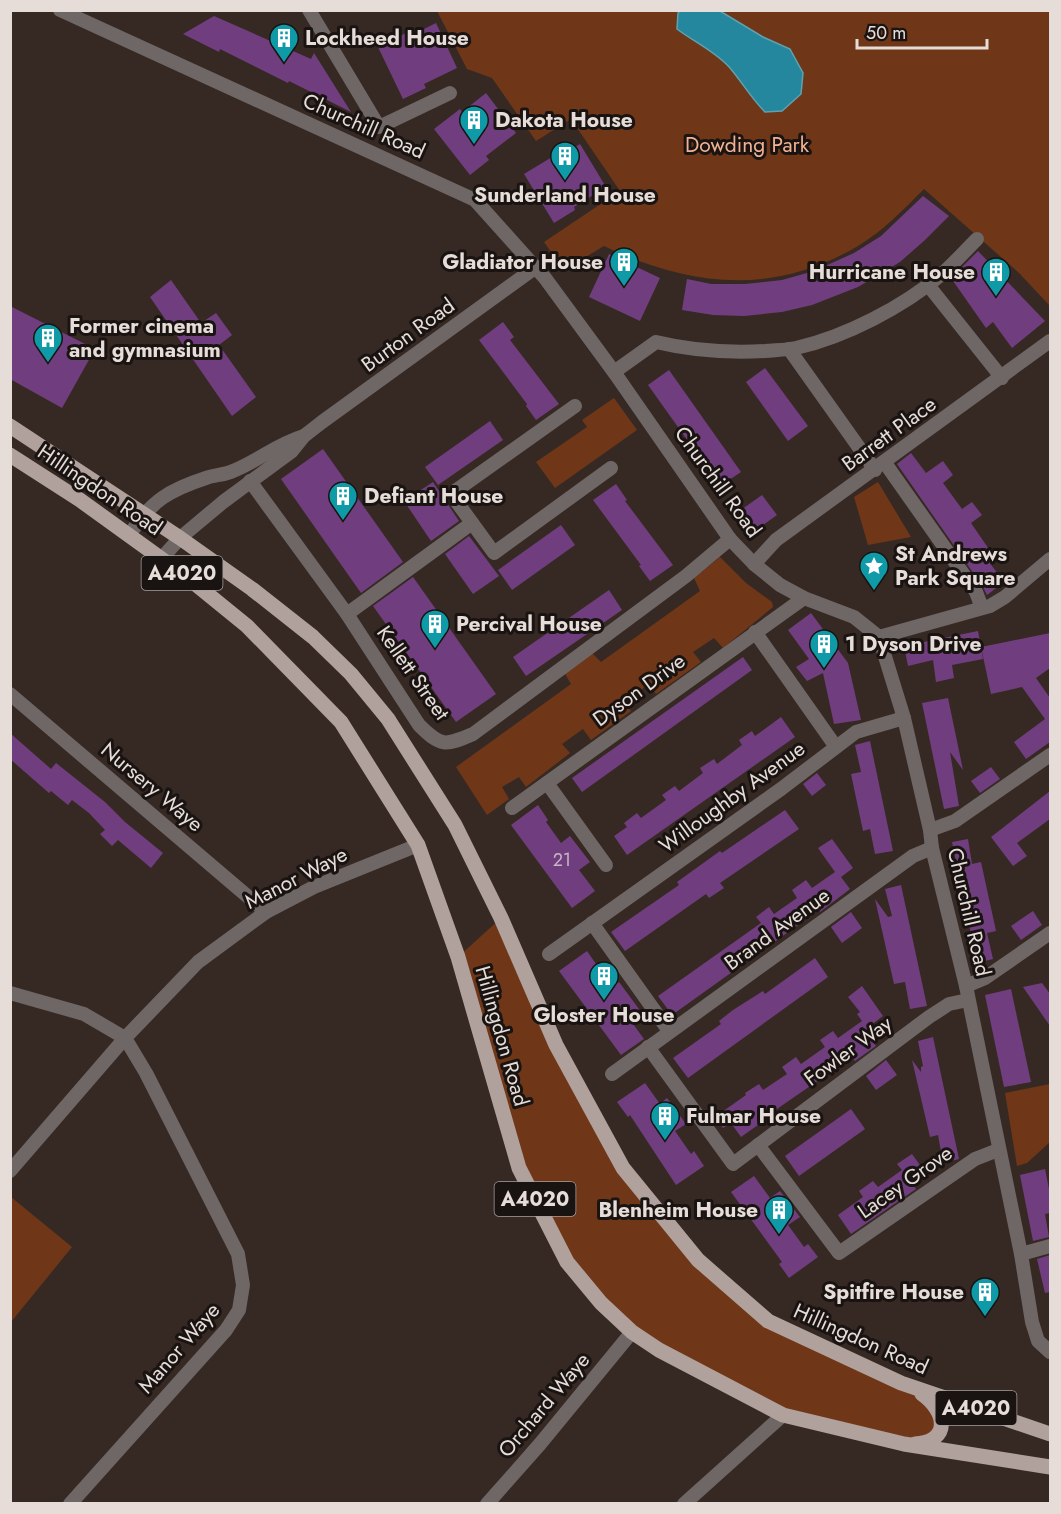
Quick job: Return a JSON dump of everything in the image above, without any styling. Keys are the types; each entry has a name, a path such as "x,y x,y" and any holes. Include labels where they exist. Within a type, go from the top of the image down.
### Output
{"main road":[{"name":"Hillingdon Road","path":"10,426 180,538 252,589 314,637 351,674 388,719 455,825 501,918 556,1045 623,1168 698,1260 768,1321 901,1383 1050,1434"},
{"name":"Hillingdon Road","path":"10,455 130,534 247,626 341,722 418,845 458,957 519,1168 567,1262 601,1303 632,1332 659,1350 783,1415 904,1444 1050,1467"},
{"name":"A4020","path":"901,1383 924,1395 934,1404 940,1414 942,1425 938,1434 930,1441 904,1444"}],"street":[{"name":"Churchill Road","path":"60,10 476,200 536,267 614,372 730,538 754,564 780,585 804,598 854,617 879,637 904,718 967,993 1021,1254 1032,1322 1038,1341 1050,1352"},
{"path":"309,10 379,127 450,93"},
{"path":"614,372 656,342 684,349 716,353 789,349 835,335 870,320 928,285 955,262 977,238"},
{"name":"Burton Road","path":"162,558 180,538 250,481 292,451 304,436 536,267"},
{"path":"928,285 1002,378"},
{"name":"Barrett Place","path":"754,564 776,540 1050,341"},
{"path":"789,349 976,592 982,608"},
{"path":"575,406 451,494 494,553 611,468"},
{"name":"Burton Road","path":"130,534 142,514 170,492 231,472 286,442 304,436"},
{"name":"Kellett Street","path":"250,481 347,614 419,725 433,739 450,744 472,734 686,576 730,538"},
{"path":"347,614 472,524"},
{"path":"879,637 982,608 1005,597 1050,559"},
{"name":"Dyson Drive","path":"512,808 804,598"},
{"path":"755,632 836,747"},
{"name":"Nursery Waye","path":"10,694 266,912"},
{"name":"Willoughby Avenue","path":"549,954 856,732 904,718"},
{"path":"930,830 955,821 1050,755"},
{"path":"547,783 606,865"},
{"name":"Manor Waye","path":"125,1038 198,962 266,912 314,887 418,845"},
{"name":"Brand Avenue","path":"612,1074 914,856 932,848"},
{"path":"592,923 669,1031"},
{"name":"Fowler Way","path":"648,1047 733,1164 929,1017 967,993 1050,933"},
{"name":"Manor Waye","path":"10,993 84,1014 125,1038 146,1073 238,1254 243,1286 239,1310 226,1330 70,1503"},
{"path":"10,1171 125,1038"},
{"name":"Lacey Grove","path":"758,1145 839,1253 975,1159 998,1150"},
{"path":"1021,1254 1050,1246"},
{"name":"Orchard Waye","path":"487,1503 540,1444 632,1332"},
{"path":"684,1503 783,1415"}],"green space":[{"name":"Dowding Park","path":"437,11 1050,11 1050,306 1019,273 924,189 876,234 858,246 826,262 795,273 763,279 731,280 700,277 636,260 604,246 564,270 544,242 620,191 571,119 536,141 492,78 467,69"},
{"path":"614,398 637,430 555,488 536,462 587,427 582,420"},
{"path":"878,482 911,537 868,545 854,497"},
{"path":"720,557 746,583 772,602 773,607 723,648 714,638 693,652 701,662 656,694 649,684 625,702 631,711 591,740 583,729 562,744 570,753 526,787 519,777 502,787 509,799 487,815 456,767 571,684 564,672 592,653 601,662 700,591 694,578"},
{"path":"501,918 623,1168 698,1260 768,1321 901,1383 940,1414 930,1441 783,1415 659,1350 567,1262 519,1168 458,957"},
{"path":"1050,1084 1050,1142 1027,1163 1017,1166 1005,1093"},
{"path":"11,1197 72,1247 11,1322"}],"water":[{"path":"680,11 720,11 763,37 790,49 803,73 801,94 782,111 765,112 724,62 677,29"}],"building":[{"name":"Lockheed House","path":"214,16 311,59 314,53 351,112 289,81 288,83 220,49 219,52 183,34"},
{"path":"436,23 457,68 424,84 426,88 403,99 378,47 408,32 410,36"},
{"name":"Dakota House","path":"486,93 516,133 486,156 489,160 470,175 434,129 460,109 462,112"},
{"name":"Sunderland House","path":"580,144 606,187 554,223 524,174 552,157 554,160"},
{"path":"923,196 949,216 900,262 858,287 812,305 782,312 744,316 713,315 682,310 687,279 711,284 745,284 782,280 814,271 854,253 881,236"},
{"name":"Hurricane House","path":"978,251 1045,321 1012,348 993,322 986,328 951,278"},
{"name":"Gladiator House","path":"609,254 660,278 640,321 589,297"},
{"path":"171,280 201,323 216,313 232,335 219,345 256,397 232,416 150,297"},
{"name":"Former cinema and gymnasium","path":"10,306 95,349 62,408 10,379"},
{"path":"503,322 514,337 510,340 559,404 536,420 526,406 527,404 479,340"},
{"path":"765,368 808,426 788,441 746,382"},
{"path":"669,370 741,472 720,486 648,385"},
{"path":"490,421 503,440 438,485 425,467"},
{"name":"Defiant House","path":"323,449 403,562 361,593 281,479"},
{"path":"911,453 926,473 943,461 953,475 943,483 962,509 972,502 982,515 971,523 995,558 989,562 1004,582 987,595 897,464"},
{"path":"433,482 459,521 431,541 404,501"},
{"path":"616,484 627,500 625,501 673,565 650,581 639,566 641,565 593,500"},
{"path":"762,495 777,515 753,532 738,512"},
{"path":"561,525 575,545 512,590 498,570"},
{"path":"469,536 499,576 473,594 445,554"},
{"name":"Percival House","path":"413,577 496,694 456,722 373,606"},
{"path":"609,590 622,610 526,676 513,657"},
{"name":"1 Dyson Drive","path":"811,613 848,663 861,720 834,724 823,673 807,681 796,667 809,659 788,630"},
{"path":"978,631 983,659 952,665 954,678 936,682 933,660 908,666 904,646"},
{"path":"1050,633 1050,668 1036,678 1050,698 1050,742 1026,759 1014,742 1045,719 1022,687 991,694 981,647"},
{"path":"743,657 752,670 582,792 572,778"},
{"path":"948,698 963,770 950,752 959,806 944,809 922,703"},
{"path":"781,717 795,737 627,855 614,836 627,827 624,823 637,813 641,818 666,800 662,795 675,786 679,791 703,773 700,768 714,759 717,764 742,745 739,740 752,731 755,736"},
{"path":"10,733 51,769 56,763 163,853 151,868 118,840 112,846 100,834 105,830 89,813 72,800 68,805 51,791 49,793 10,759"},
{"path":"870,741 893,851 875,854 870,829 863,831 851,774 861,772 855,745"},
{"path":"991,767 1000,779 980,793 971,781"},
{"path":"817,773 826,785 812,796 803,784"},
{"path":"1050,791 1050,819 1017,843 1027,856 1013,866 991,837"},
{"path":"538,805 548,820 546,822 561,843 570,836 590,862 579,870 595,891 572,908 511,825"},
{"path":"785,810 799,829 720,883 724,888 709,898 706,894 625,951 611,932 679,885 677,882 720,851 722,853"},
{"path":"832,839 853,868 841,877 850,889 672,1015 658,996 761,923 756,917 769,907 774,914 797,898 792,890 806,880 812,888 835,872 818,848"},
{"path":"968,839 972,864 981,862 996,931 987,933 993,959 977,963 952,842"},
{"path":"901,885 927,1006 910,1009 905,982 894,984 875,899 888,917 892,916 885,889"},
{"path":"1033,911 1042,925 1021,940 1011,926"},
{"path":"851,912 862,928 842,943 831,927"},
{"name":"Gloster House","path":"587,951 612,987 619,982 639,1009 628,1017 644,1039 621,1055 559,971"},
{"path":"815,958 828,977 688,1078 673,1058 721,1024 719,1021 733,1010 763,991 765,994"},
{"path":"1042,983 1050,994 1050,1026 1023,987"},
{"path":"862,986 883,1016 867,1028 876,1046 855,1061 852,1057 764,1118 765,1120 741,1137 731,1123 723,1128 715,1117 746,1095 745,1093 759,1084 763,1090 787,1074 782,1067 796,1057 801,1064 825,1047 820,1040 833,1031 838,1038 862,1021 857,1014 860,1012 848,997"},
{"path":"1011,989 1031,1082 1004,1087 985,995"},
{"path":"933,1037 959,1159 943,1163 938,1135 930,1137 912,1060 921,1072 923,1066 918,1041"},
{"path":"886,1060 897,1075 876,1090 866,1076"},
{"name":"Fulmar House","path":"645,1083 660,1104 667,1098 686,1124 675,1131 691,1154 694,1151 704,1166 676,1185 630,1115 628,1117 617,1102"},
{"path":"851,1109 865,1129 799,1176 785,1156"},
{"path":"912,1154 922,1168 908,1177 916,1189 851,1234 838,1215 863,1197 859,1191 873,1181 878,1187 902,1170 897,1164"},
{"path":"1045,1169 1050,1194 1050,1213 1045,1214 1049,1237 1033,1241 1020,1175"},
{"name":"Blenheim House","path":"754,1176 770,1198 780,1191 800,1217 788,1225 804,1247 808,1244 818,1257 789,1278 779,1264 782,1262 731,1192"},
{"path":"1050,1255 1050,1292 1045,1293 1037,1259"}],"place":[{"name":"Lockheed House","path":"284,64"},
{"name":"Dakota House","path":"474,146"},
{"name":"Sunderland House","path":"565,182"},
{"name":"Gladiator House","path":"624,288"},
{"name":"Hurricane House","path":"996,298"},
{"name":"Former cinema and gymnasium","path":"48,364"},
{"name":"Defiant House","path":"343,522"},
{"name":"St Andrews Park Square","path":"874,592"},
{"name":"Percival House","path":"435,650"},
{"name":"1 Dyson Drive","path":"824,670"},
{"name":"Gloster House","path":"604,1002"},
{"name":"Fulmar House","path":"665,1142"},
{"name":"Blenheim House","path":"779,1236"},
{"name":"Spitfire House","path":"985,1318"}]}
